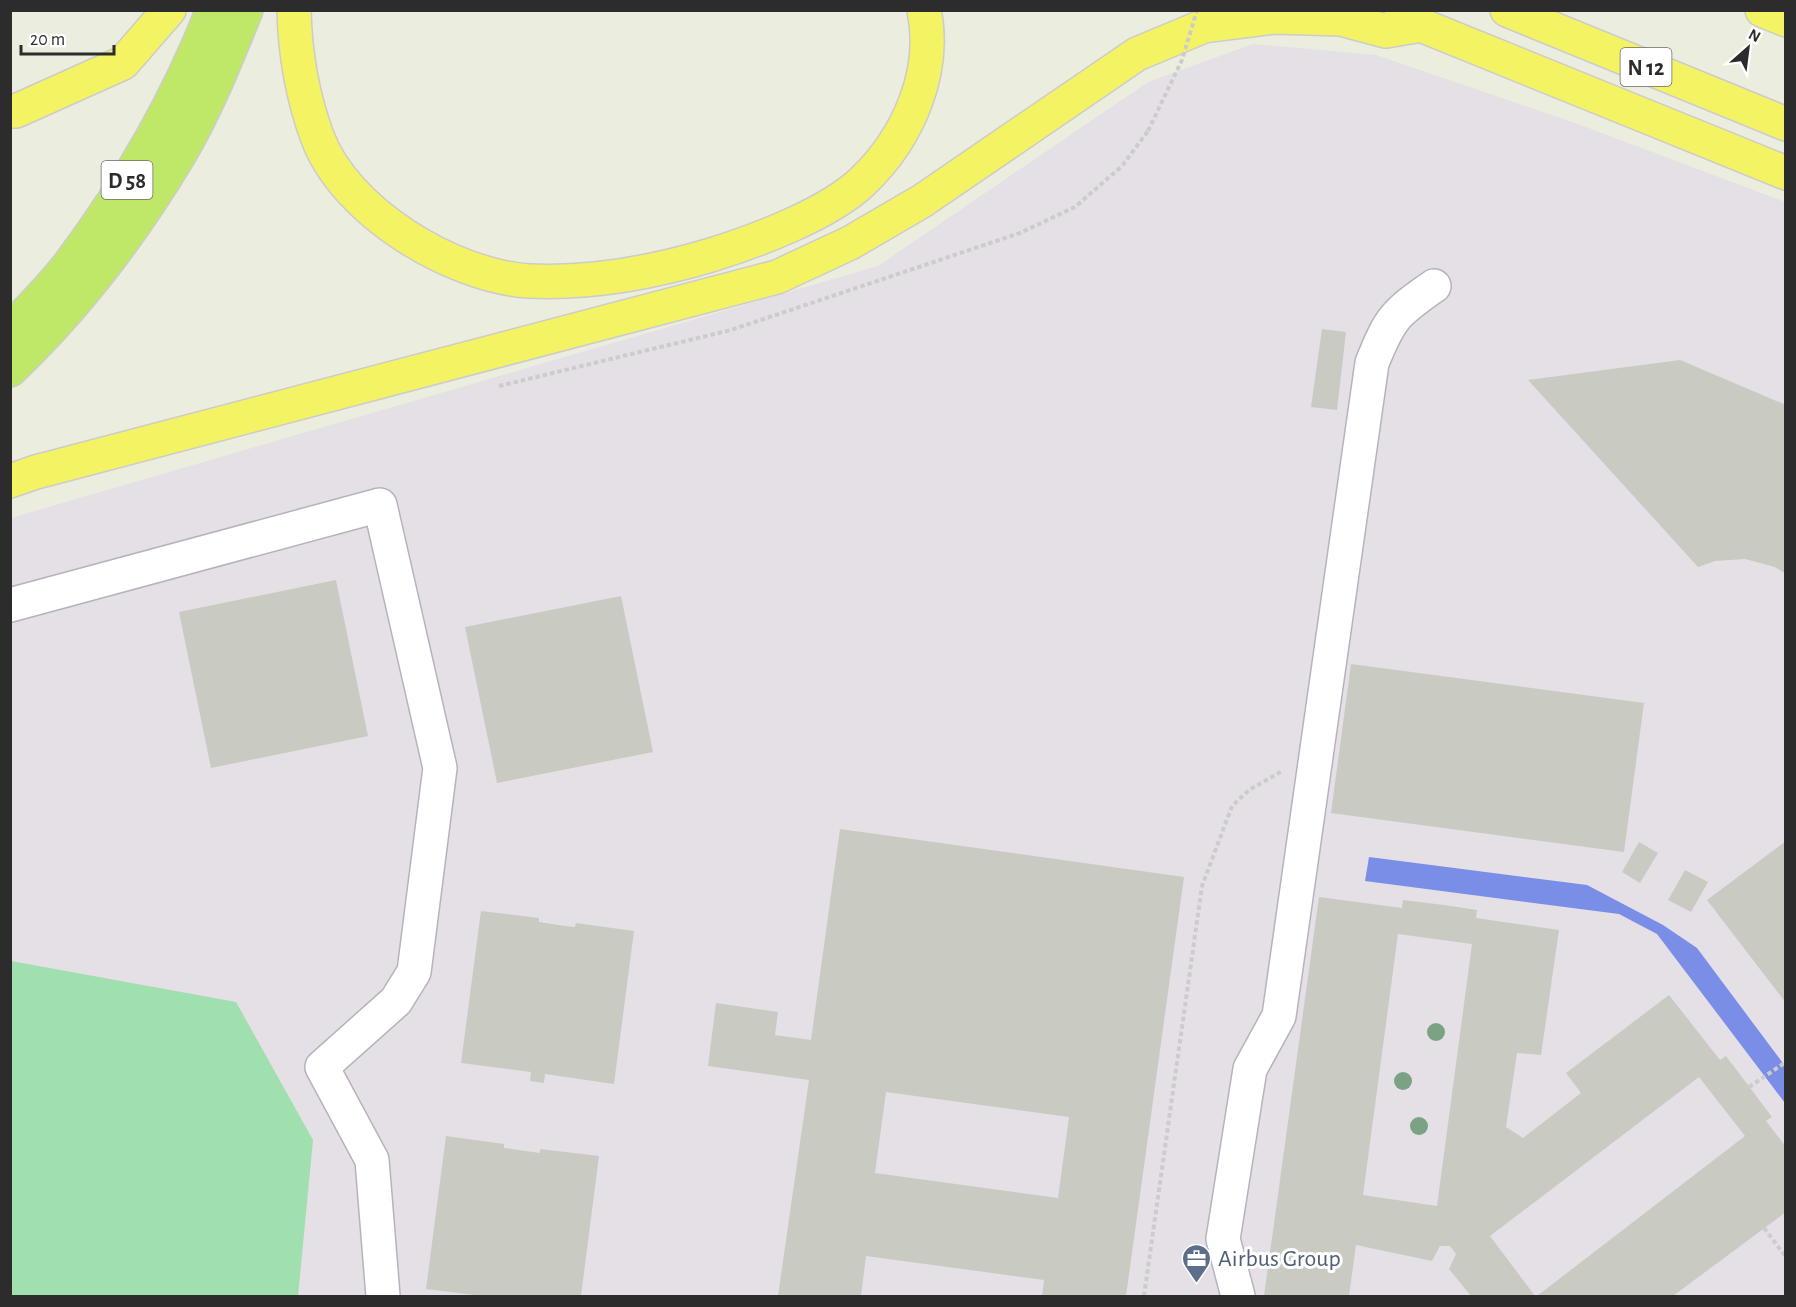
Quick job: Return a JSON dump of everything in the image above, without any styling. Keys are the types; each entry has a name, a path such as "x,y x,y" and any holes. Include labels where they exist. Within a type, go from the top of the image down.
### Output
{"highway":[{"path":"10,111 16,111 123,63 170,10"},
{"path":"294,10 295,54 317,137 351,194 414,243 476,271 526,280 574,282 654,272 745,245 820,211 863,182 900,135 924,83 928,29 924,10"},
{"path":"1383,10 1785,173"},
{"name":"N 12","path":"1507,10 1785,124"},
{"path":"1762,10 1785,20"},
{"path":"10,481 36,472 777,277 850,243 922,201 1137,54 1204,26 1275,17 1341,19 1386,32 1422,25"}],"main road":[{"name":"D 58","path":"10,330 68,267 124,186 166,117 213,10"},
{"name":"D 58","path":"10,370 39,343 87,285 179,154 221,70 246,10"}],"lane":[{"path":"1238,1296 1223,1239 1250,1069 1279,1016 1372,363 1385,332 1399,310 1434,286"},
{"path":"10,605 380,505 440,768 414,972 396,1001 322,1067 372,1160 383,1296"}],"path":[{"path":"1148,131 1182,60 1197,10"},
{"path":"1144,1296 1202,886 1232,806 1249,790 1266,779 1316,758"},
{"path":"1749,1087 1785,1062"},
{"path":"1764,1228 1785,1257"}],"shaded area":[{"path":"1253,44 1376,55 1575,123 1785,202 1785,1296 11,1296 11,518 878,266 1148,82"}],"green space":[{"path":"11,961 236,1002 313,1140 298,1296 11,1296"}],"water":[{"path":"1369,857 1587,885 1663,925 1697,948 1785,1066 1785,1103 1657,934 1619,914 1365,881"}],"building":[{"path":"1322,329 1346,332 1337,410 1311,407"},
{"path":"1680,360 1786,405 1786,574 1775,567 1745,559 1715,561 1698,567 1528,380"},
{"path":"336,580 368,736 211,768 179,612"},
{"path":"621,596 653,752 497,783 465,627"},
{"path":"1351,664 1644,703 1624,852 1331,813"},
{"path":"840,829 1184,877 1126,1296 1042,1296 1044,1280 866,1256 861,1296 778,1296 809,1080 708,1066 716,1003 778,1012 775,1035 811,1040","holes":["886,1092 1069,1117 1058,1198 875,1173"]},
{"path":"1786,841 1786,1003 1707,900"},
{"path":"1639,842 1658,853 1640,883 1622,872"},
{"path":"1685,870 1708,882 1691,912 1668,900"},
{"path":"1319,897 1402,908 1403,900 1444,905 1477,910 1476,918 1559,930 1541,1055 1517,1053 1506,1127 1523,1138 1581,1093 1566,1073 1669,995 1720,1060 1726,1056 1772,1117 1766,1121 1786,1147 1786,1212 1673,1296 1537,1296 1745,1136 1699,1077 1490,1236 1535,1296 1471,1296 1449,1269 1456,1254 1450,1246 1440,1246 1432,1261 1356,1245 1349,1296 1264,1296","holes":["1398,934 1472,944 1437,1206 1363,1195"]},
{"path":"481,911 539,918 539,922 565,926 575,927 576,923 634,931 614,1084 545,1074 544,1083 530,1081 531,1072 461,1063"},
{"path":"446,1136 504,1144 504,1148 540,1153 540,1149 599,1156 581,1296 482,1296 426,1289"}],"place":[{"name":"Airbus Group","path":"1197,1284"}]}
